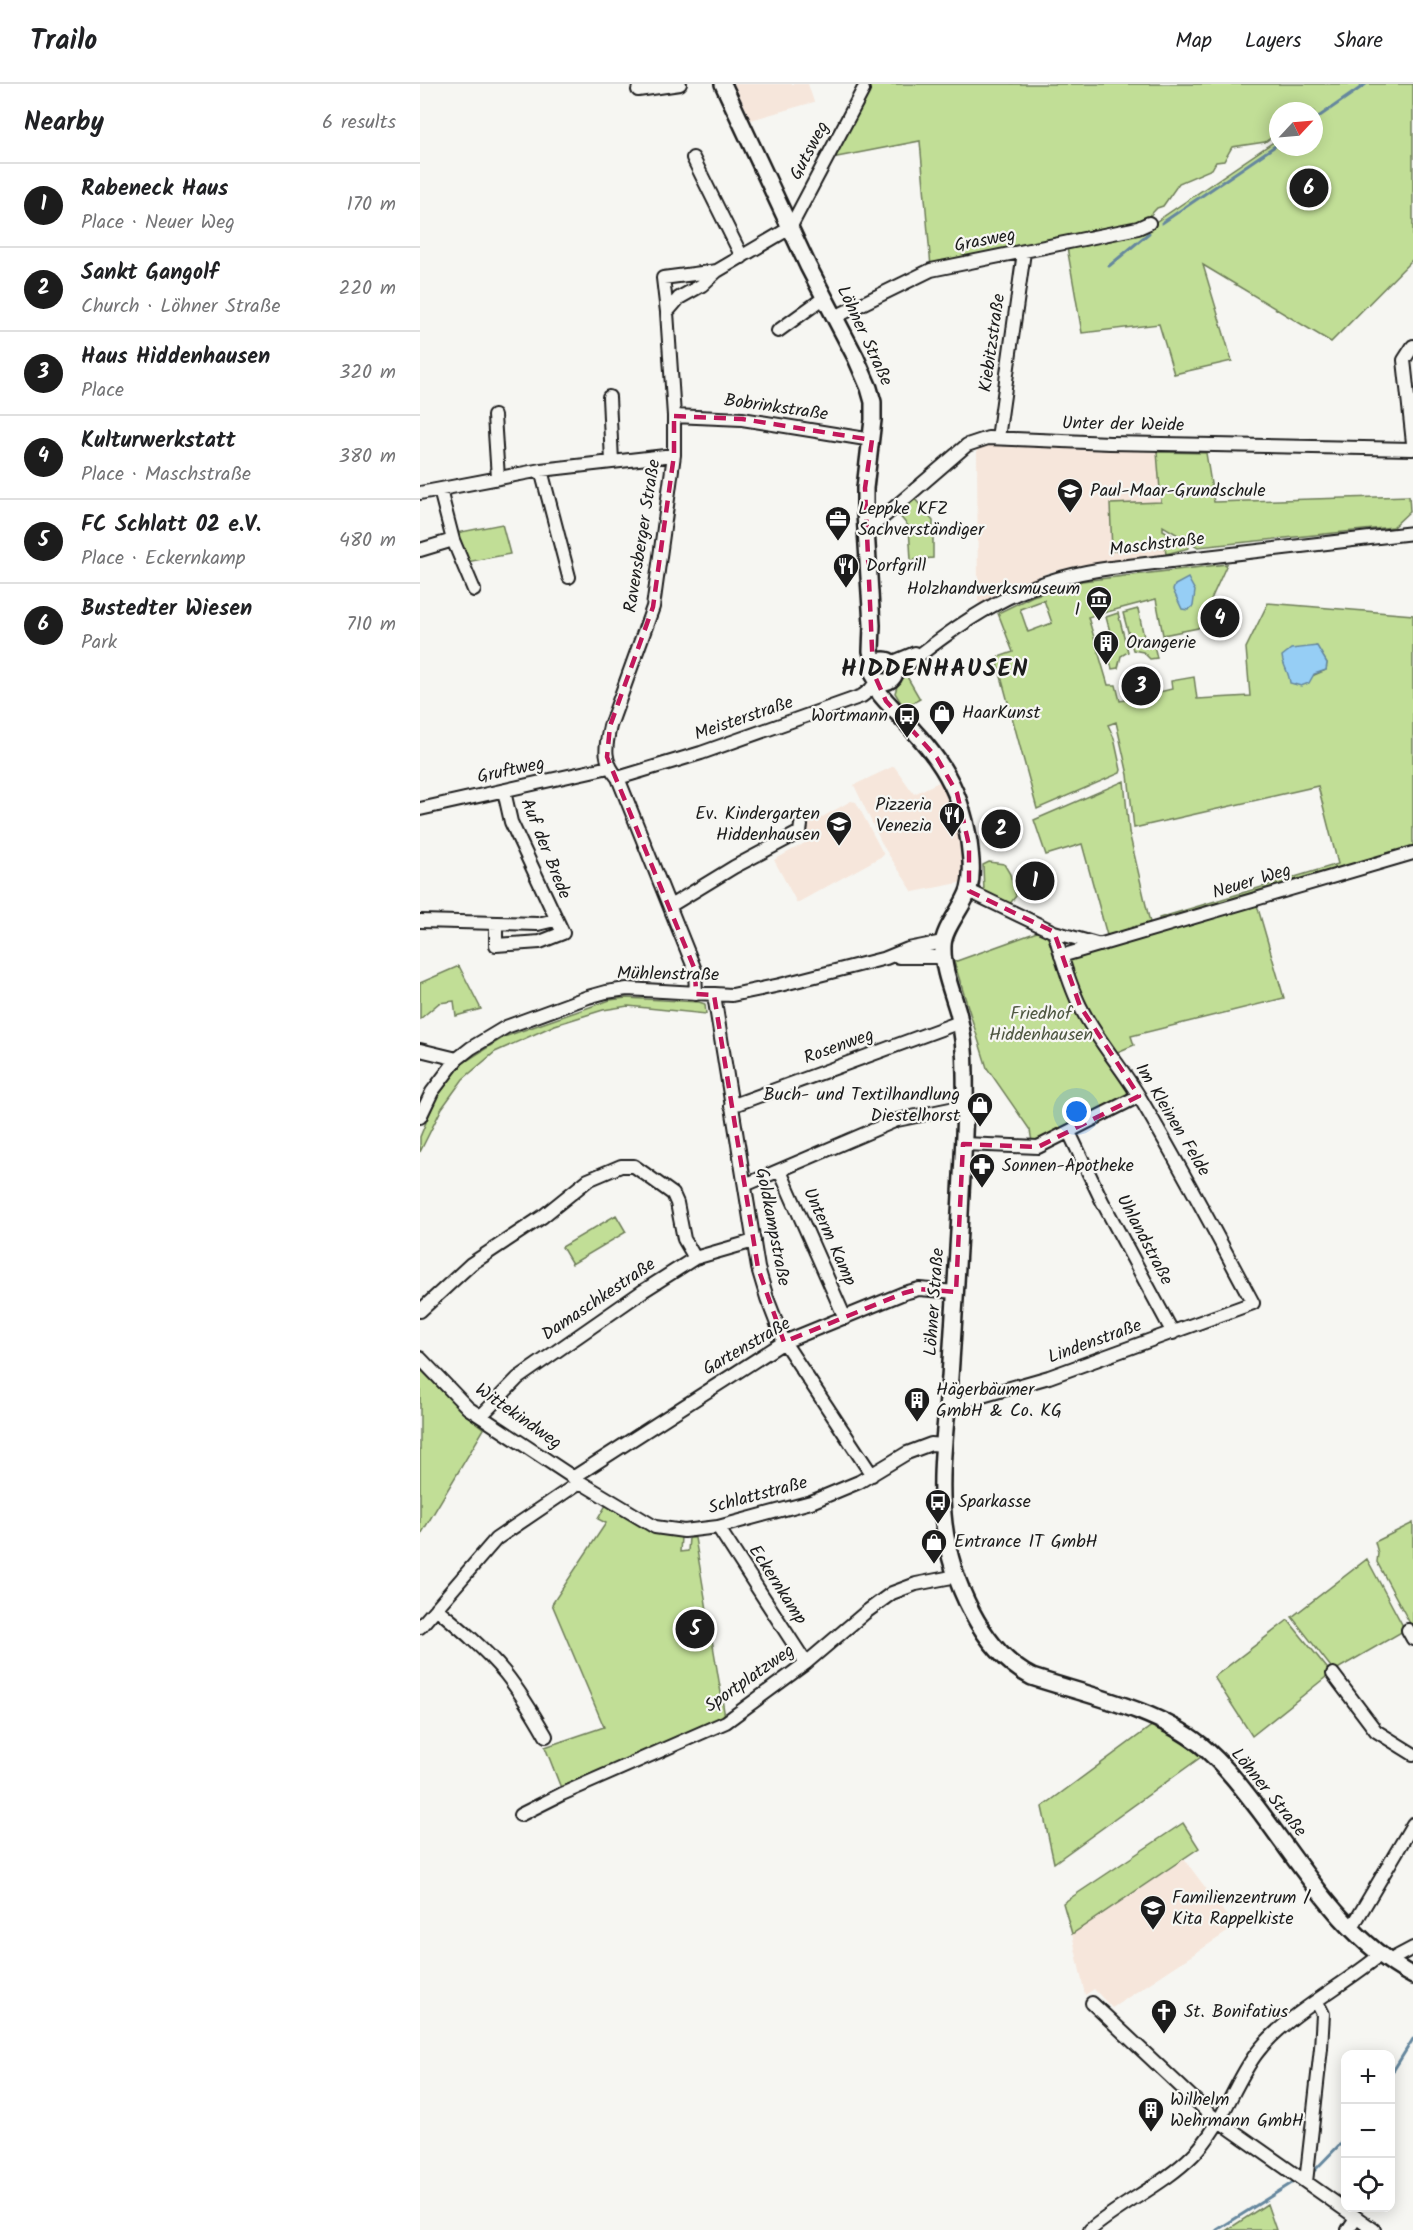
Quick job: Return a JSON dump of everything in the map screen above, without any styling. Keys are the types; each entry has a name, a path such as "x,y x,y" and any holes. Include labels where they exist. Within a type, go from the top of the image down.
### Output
{"main road":[{"name":"Löhner Straße","path":"723,84 790,228 869,388 873,402 872,440 865,488 872,625 876,651 888,692 901,718 937,758 957,793 966,824 971,867 969,891 943,950 960,1022 965,1073 956,1292 944,1445 943,1494 944,1526 957,1576 987,1636 1000,1654 1016,1668 1032,1677 1156,1719 1185,1734 1214,1757 1237,1781 1351,1929 1386,1959 1413,1976"}],"street":[{"path":"638,90 680,84"},
{"name":"Gutsweg","path":"790,228 863,90"},
{"path":"693,158 742,257"},
{"name":"Grasweg","path":"835,317 931,270 1138,228 1149,223"},
{"name":"Ravensberger Straße","path":"666,312 680,298 702,285 717,271 790,228"},
{"name":"Kiebitzstraße","path":"998,438 1024,252"},
{"name":"Ravensberger Straße","path":"609,767 606,742 610,726 653,608 674,455 674,416 663,278 717,271"},
{"path":"778,331 825,297"},
{"path":"1413,346 1404,360 1413,443"},
{"path":"609,397 612,462"},
{"path":"494,416 498,478"},
{"name":"Bobrinkstraße","path":"674,416 742,419 872,440"},
{"name":"Unter der Weide","path":"867,532 967,445 982,439 1413,449"},
{"path":"420,493 541,470 674,455"},
{"path":"541,470 569,577"},
{"path":"440,490 453,540 474,590"},
{"name":"Maschstraße","path":"883,672 924,650 1013,594 1073,574 1413,533"},
{"path":"420,550 453,540"},
{"name":"Meisterstraße","path":"618,778 701,753 862,696 870,690 883,672"},
{"path":"609,767 618,778 695,970 696,994"},
{"name":"Gruftweg","path":"420,808 609,767"},
{"name":"Auf der Brede","path":"496,924 496,945 540,942 563,933 511,822 504,791"},
{"path":"670,906 734,867 800,832 801,825"},
{"name":"Neuer Weg","path":"1062,956 1413,853"},
{"path":"969,891 1054,932 1101,945"},
{"name":"Auf der Brede","path":"420,921 537,924 555,920"},
{"path":"1054,932 1062,956"},
{"name":"Mühlenstraße","path":"420,1117 432,1092 457,1059 483,1039 506,1027 606,992 627,989 714,995 732,994 780,985 886,958 943,950"},
{"name":"Im Kleinen Felde","path":"1062,956 1080,1006 1094,1031 1139,1096 1253,1303"},
{"name":"Goldkampstraße","path":"714,995 754,1241 767,1298 784,1342 872,1475"},
{"name":"Rosenweg","path":"731,1106 960,1022"},
{"path":"420,1050 457,1059"},
{"path":"963,1144 1038,1147 1139,1096"},
{"path":"745,1185 897,1120 965,1106"},
{"name":"Uhlandstraße","path":"1069,1132 1102,1202 1173,1333"},
{"path":"420,1311 471,1264 542,1218 588,1180 621,1166 634,1166 673,1194 684,1239 695,1258"},
{"name":"Unterm Kamp","path":"780,1171 845,1318"},
{"name":"Damaschkestraße","path":"481,1416 527,1371 695,1258 754,1241"},
{"name":"Gartenstraße","path":"577,1479 784,1342 904,1293 920,1289 956,1292"},
{"name":"Lindenstraße","path":"947,1406 1049,1377 1253,1303"},
{"name":"Wittekindweg","path":"420,1358 468,1408 577,1479"},
{"name":"Schlattstraße","path":"577,1479 655,1527 684,1531 718,1527 811,1502 872,1475 908,1453 931,1444 944,1445"},
{"path":"420,1627 496,1539 577,1479"},
{"name":"Eckernkamp","path":"718,1527 806,1663"},
{"name":"Sportplatzweg","path":"520,1815 562,1794 726,1722 806,1663 892,1593 916,1584 957,1576"},
{"path":"436,1608 504,1672 546,1736"},
{"path":"1333,1674 1377,1731 1413,1754"},
{"path":"1351,1929 1413,1824"},
{"path":"1090,2230 1178,2169 1195,2153 1218,2121 1256,2054 1274,2035 1317,2002 1386,1959 1396,1957 1413,1948"},
{"path":"1306,2182 1322,2037 1323,2014 1317,2002"},
{"path":"1092,2003 1218,2121 1374,2230"},
{"path":"1348,2230 1356,2218"}],"highlighted area":[{"path":"674,416 742,419 872,440 865,488 873,672 886,701 937,758 957,793 969,845 969,891 1054,932 1080,1006 1139,1096 1038,1147 963,1144 956,1292 919,1289 904,1293 784,1342 758,1268 714,995 696,994 695,970 607,757 610,726 653,607 674,455"}],"shaded area":[{"path":"734,84 808,84 814,102 751,120"},
{"name":"Paul-Maar-Grundschule","path":"988,445 1157,452 1166,554 1082,565 1050,572 1017,585 981,604 978,601 977,448"},
{"path":"894,766 914,794 943,780 957,820 964,861 964,882 913,892 883,846 854,785"},
{"name":"Ev. Kindergarten Hiddenhausen","path":"851,801 856,802 884,855 797,903 774,860 812,839 806,826"},
{"name":"Familienzentrum / Kita Rappelkiste","path":"1184,1859 1235,1927 1112,2008 1094,1989 1085,1995 1072,1934"}],"green space":[{"path":"869,84 1413,84 1413,259 1331,342 1203,265 1232,361 1174,374 1159,324 1082,333 1067,247 1145,229 1269,145 1269,156 1323,156 1323,102 1269,102 1269,139 1265,142 1232,147 1224,161 1216,162 1212,169 1179,183 1163,206 1157,208 1143,223 931,267 920,141 832,158"},
{"path":"1157,452 1206,453 1214,502 1409,496 1410,511 1393,527 1198,547 1163,526 1163,530 1188,545 1189,548 1166,554 1165,547 1112,551 1110,504 1161,502"},
{"path":"915,499 933,521 933,558 911,560 909,527 898,514"},
{"path":"502,524 510,554 467,562 456,533"},
{"path":"1227,564 1198,628 1163,635 1156,599 1088,617 1108,685 1116,685 1120,701 1137,698 1138,703 1152,700 1151,694 1172,689 1171,681 1194,677 1197,699 1250,696 1246,648 1268,603 1413,615 1413,846 1161,924 1159,918 1338,864 1318,786 1134,828 1128,775 1116,722 1108,725 1114,738 1120,773 1037,809 996,658 1013,652 998,613 1033,596 1082,581","holes":["1044,600 1052,623 1028,632 1020,609","1316,646 1327,663 1326,670 1312,676 1289,674 1286,668"]},
{"path":"1138,609 1145,642 1153,641 1157,658 1150,659 1143,652 1133,650 1123,613"},
{"path":"1118,613 1128,652 1121,656 1118,668 1112,669 1108,653 1115,650 1106,617"},
{"path":"906,675 920,699 904,708 895,693 898,683"},
{"path":"1124,781 1129,832 1151,927 1108,939 1082,844 1046,855 1034,820"},
{"path":"989,862 1004,864 1010,874 1016,896 1008,906 984,893 983,865"},
{"name":"Friedhof Hiddenhausen","path":"1257,905 1284,998 1131,1036 1134,1045 1115,1053 1128,1090 1126,1098 1036,1143 1032,1142 1030,1130 987,1068 954,962 1037,932 1050,939 1059,962"},
{"path":"459,966 481,1009 456,1016 454,1001 439,1003 420,1019 420,983"},
{"path":"626,998 699,1002 705,1004 706,1014 628,1006 603,1010 555,1025 495,1052 463,1079 442,1108 420,1152 420,1137 436,1098 463,1063 504,1037 610,1000"},
{"path":"616,1215 626,1232 572,1264 562,1247"},
{"path":"420,1369 466,1415 484,1429 420,1536"},
{"path":"606,1505 652,1532 681,1537 680,1552 688,1551 689,1538 695,1538 725,1717 561,1788 545,1747 604,1727 552,1604 606,1523 598,1519"},
{"path":"1413,1523 1413,1629 1377,1562 1378,1553 1375,1542"},
{"path":"1367,1559 1405,1630 1334,1671 1292,1617"},
{"path":"1288,1620 1331,1673 1252,1736 1214,1677"},
{"path":"1153,1725 1178,1739 1201,1757 1054,1863 1042,1807"},
{"path":"1183,1823 1199,1848 1072,1934 1063,1903"},
{"path":"1267,2204 1276,2230 1227,2230"}],"water":[{"path":"1188,578 1195,591 1193,606 1188,610 1182,609 1173,590 1175,585"},
{"path":"1317,646 1327,663 1326,670 1314,674 1309,683 1301,686 1290,683 1282,656 1291,649"}],"waterway":[{"path":"1323,114 1366,84"},
{"path":"1162,223 1269,150"},
{"path":"1109,266 1149,233"},
{"path":"1395,2068 1413,2039"},
{"path":"1314,2171 1341,2143"},
{"path":"1217,2230 1292,2183"}],"place":[{"name":"Bustedter Wiesen","path":"1309,188"},
{"name":"Paul-Maar-Grundschule","path":"1070,514"},
{"name":"Leppke KFZ Sachverständiger","path":"838,542"},
{"name":"Dorfgrill","path":"846,589"},
{"name":"Kulturwerkstatt","path":"1220,618"},
{"name":"Holzhandwerksmuseum I","path":"1099,622"},
{"name":"Orangerie","path":"1106,666"},
{"name":"Haus Hiddenhausen","path":"1141,686"},
{"name":"HaarKunst","path":"942,736"},
{"name":"Wortmann","path":"907,739"},
{"name":"Sankt Gangolf","path":"1001,829"},
{"name":"Pizzeria Venezia","path":"952,838"},
{"name":"Ev. Kindergarten Hiddenhausen","path":"839,847"},
{"name":"Rabeneck Haus","path":"1035,881"},
{"name":"Buch- und Textilhandlung Diestelhorst","path":"980,1128"},
{"name":"Sonnen-Apotheke","path":"982,1189"},
{"name":"Hägerbäumer GmbH & Co. KG","path":"917,1423"},
{"name":"Sparkasse","path":"938,1525"},
{"name":"Entrance IT GmbH","path":"934,1565"},
{"name":"FC Schlatt 02 e.V.","path":"695,1629"},
{"name":"Familienzentrum / Kita Rappelkiste","path":"1153,1931"},
{"name":"St. Bonifatius","path":"1164,2035"},
{"name":"Wilhelm Wehrmann GmbH","path":"1151,2133"}],"district":[{"name":"HIDDENHAUSEN","path":"935,669"}]}
